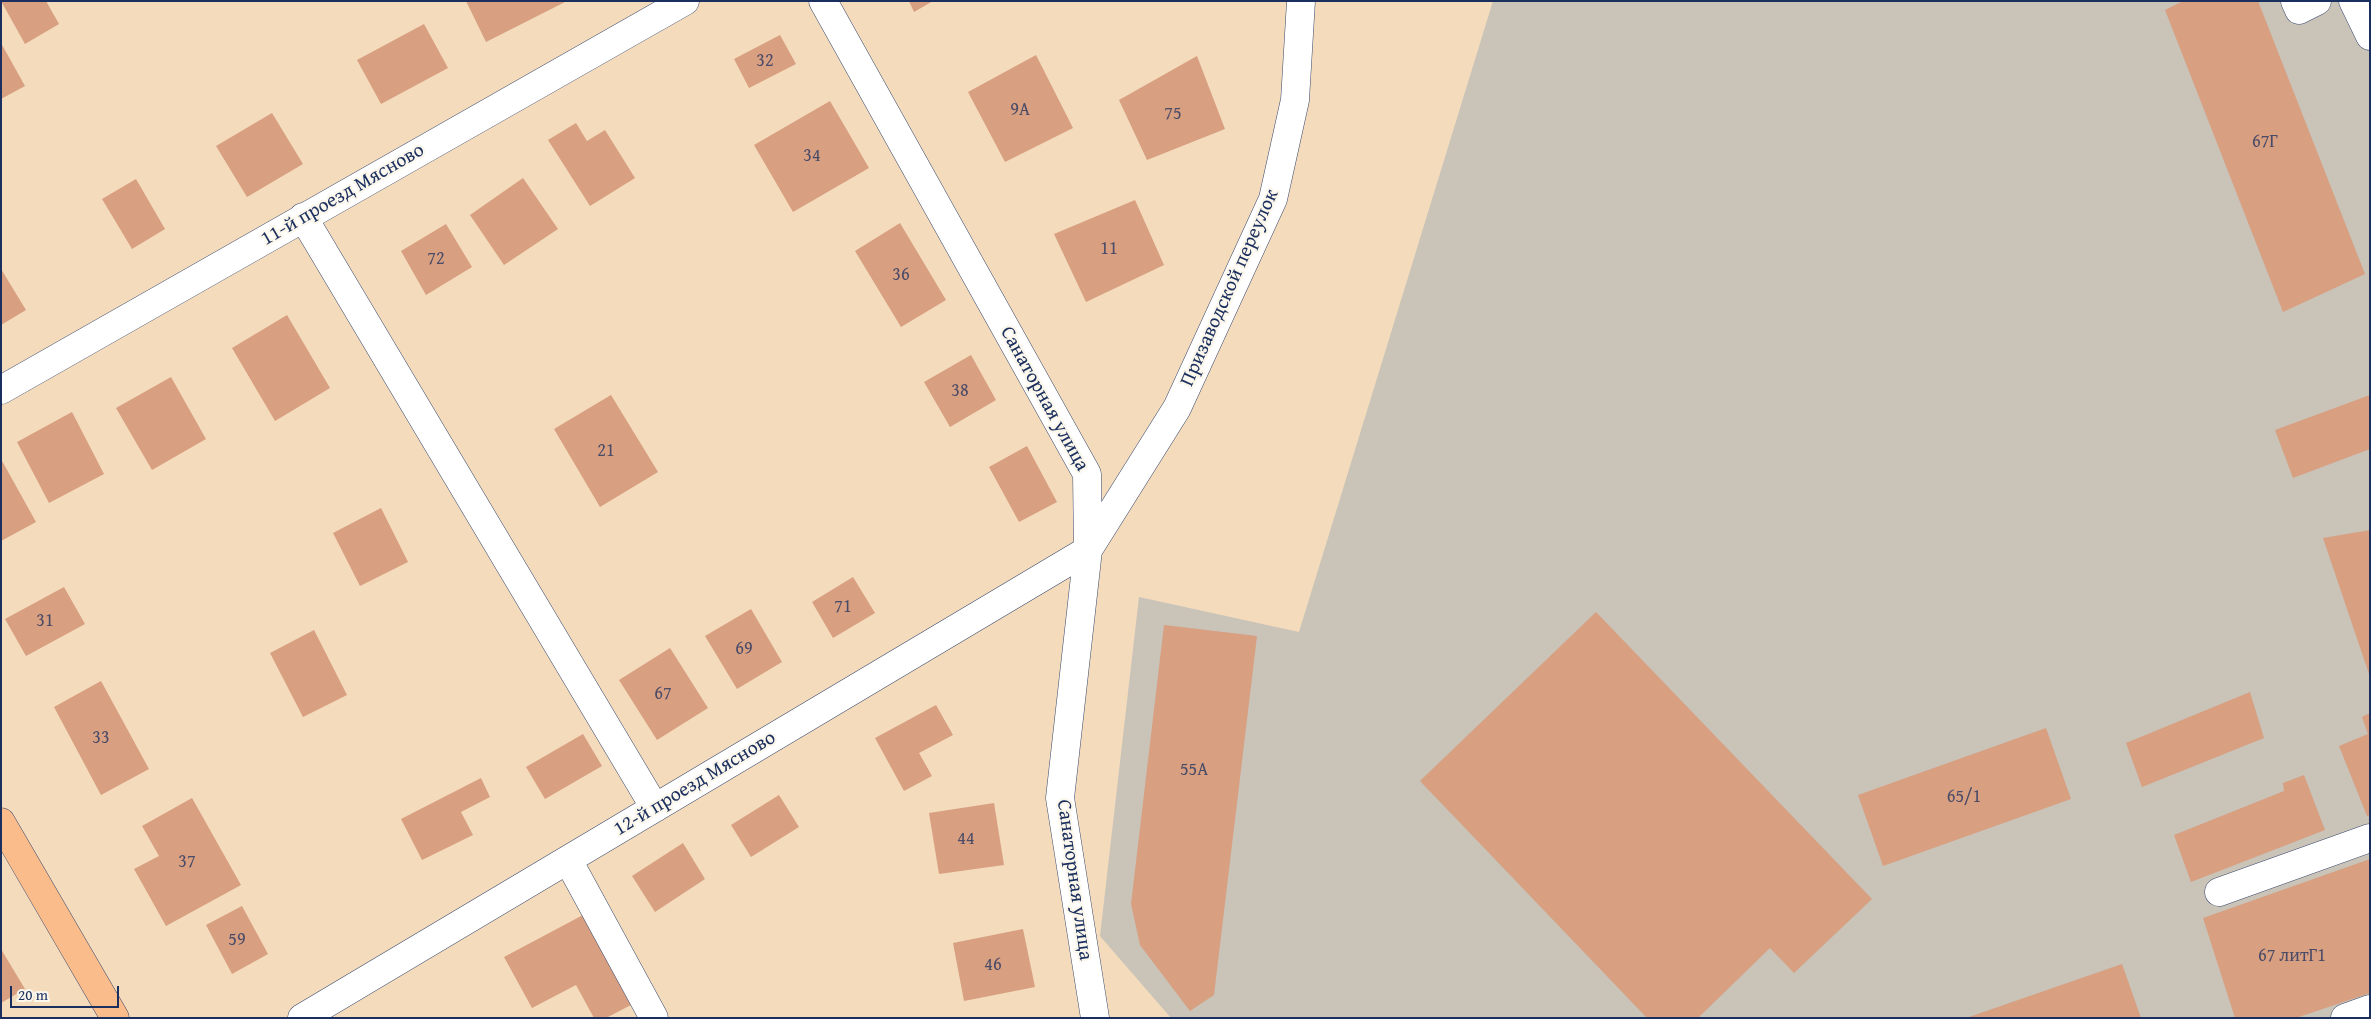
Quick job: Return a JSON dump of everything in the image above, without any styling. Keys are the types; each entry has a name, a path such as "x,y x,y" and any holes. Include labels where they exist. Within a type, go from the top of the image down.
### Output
{"main road":[{"path":"1,822 115,1018"}],"street":[{"name":"11-й проезд Мясново","path":"1,390 686,1"},
{"name":"Санаторная улица","path":"823,1 1087,474 1088,550 1060,798 1095,1018"},
{"name":"Призаводской переулок","path":"1088,550 1177,408 1273,199 1294,100 1300,1"},
{"path":"2295,1 2299,10 2317,1"},
{"path":"2354,1 2370,36"},
{"path":"303,217 655,808"},
{"name":"12-й проезд Мясново","path":"302,1018 1088,550"},
{"path":"2219,892 2370,838"},
{"path":"568,860 654,1018"},
{"path":"2345,1018 2370,1009"}],"shaded area":[{"path":"1493,1 2370,1 2370,1018 1171,1018 1100,936 1139,597 1299,632"}],"building":[{"path":"1,1 46,1 59,24 25,44"},
{"path":"466,1 567,1 486,42"},
{"path":"909,1 933,1 914,12"},
{"path":"2183,1 2258,1 2365,274 2283,312 2165,10"},
{"path":"424,24 448,68 381,104 357,60"},
{"path":"780,35 796,64 749,88 734,59"},
{"path":"1,43 25,86 1,99"},
{"path":"1036,55 1073,128 1005,162 968,92"},
{"path":"1197,56 1225,129 1147,160 1119,100"},
{"path":"830,101 869,168 793,212 754,145"},
{"path":"272,113 303,164 247,197 216,146"},
{"path":"576,123 587,141 605,130 635,178 590,206 548,140"},
{"path":"523,178 558,229 504,265 470,215"},
{"path":"136,179 165,229 132,249 102,199"},
{"path":"1135,200 1164,265 1086,302 1054,234"},
{"path":"900,223 946,300 901,327 855,251"},
{"path":"446,224 472,267 426,295 401,251"},
{"path":"1,269 26,310 1,325"},
{"path":"287,315 330,388 275,421 232,348"},
{"path":"971,355 996,400 950,427 924,382"},
{"path":"171,377 206,439 152,470 116,408"},
{"path":"611,395 658,472 600,507 554,429"},
{"path":"2370,395 2370,449 2293,478 2275,430"},
{"path":"72,412 104,474 49,503 17,442"},
{"path":"1027,446 1057,502 1019,522 989,467"},
{"path":"1,459 36,522 1,541"},
{"path":"381,508 408,562 360,586 333,533"},
{"path":"2370,530 2370,674 2369,674 2323,538"},
{"path":"853,577 875,613 833,638 812,602"},
{"path":"64,587 85,624 26,656 5,619"},
{"path":"751,609 782,662 737,689 705,636"},
{"path":"1596,612 1872,899 1794,973 1770,948 1698,1018 1647,1018 1420,781"},
{"path":"1164,625 1257,636 1214,995 1190,1011 1140,945 1131,904"},
{"path":"314,630 347,695 303,717 270,653"},
{"path":"670,648 708,708 657,740 619,680"},
{"path":"101,681 149,769 101,795 54,707"},
{"path":"2250,692 2264,738 2142,787 2126,743"},
{"path":"936,705 953,735 919,753 932,776 904,791 875,738"},
{"path":"2370,713 2370,815 2367,816 2339,746 2368,734 2362,717"},
{"path":"2046,728 2071,799 1883,866 1858,795"},
{"path":"583,734 602,766 545,799 526,767"},
{"path":"2304,775 2325,830 2191,882 2174,835 2284,791 2283,783"},
{"path":"481,778 490,797 461,812 473,835 422,860 401,819"},
{"path":"779,795 799,827 751,857 731,825"},
{"path":"192,798 241,885 166,926 134,869 159,856 142,826"},
{"path":"994,803 1004,865 939,874 929,813"},
{"path":"683,843 705,879 655,912 632,876"},
{"path":"2370,859 2370,993 2296,1018 2235,1018 2203,918"},
{"path":"242,906 268,954 232,974 206,925"},
{"path":"583,915 631,1005 606,1018 594,1018 576,985 532,1008 504,957"},
{"path":"1023,929 1035,987 964,1001 953,943"},
{"path":"1,949 25,989 1,1003"},
{"path":"2122,964 2141,1018 1969,1018 1969,1017"}]}
